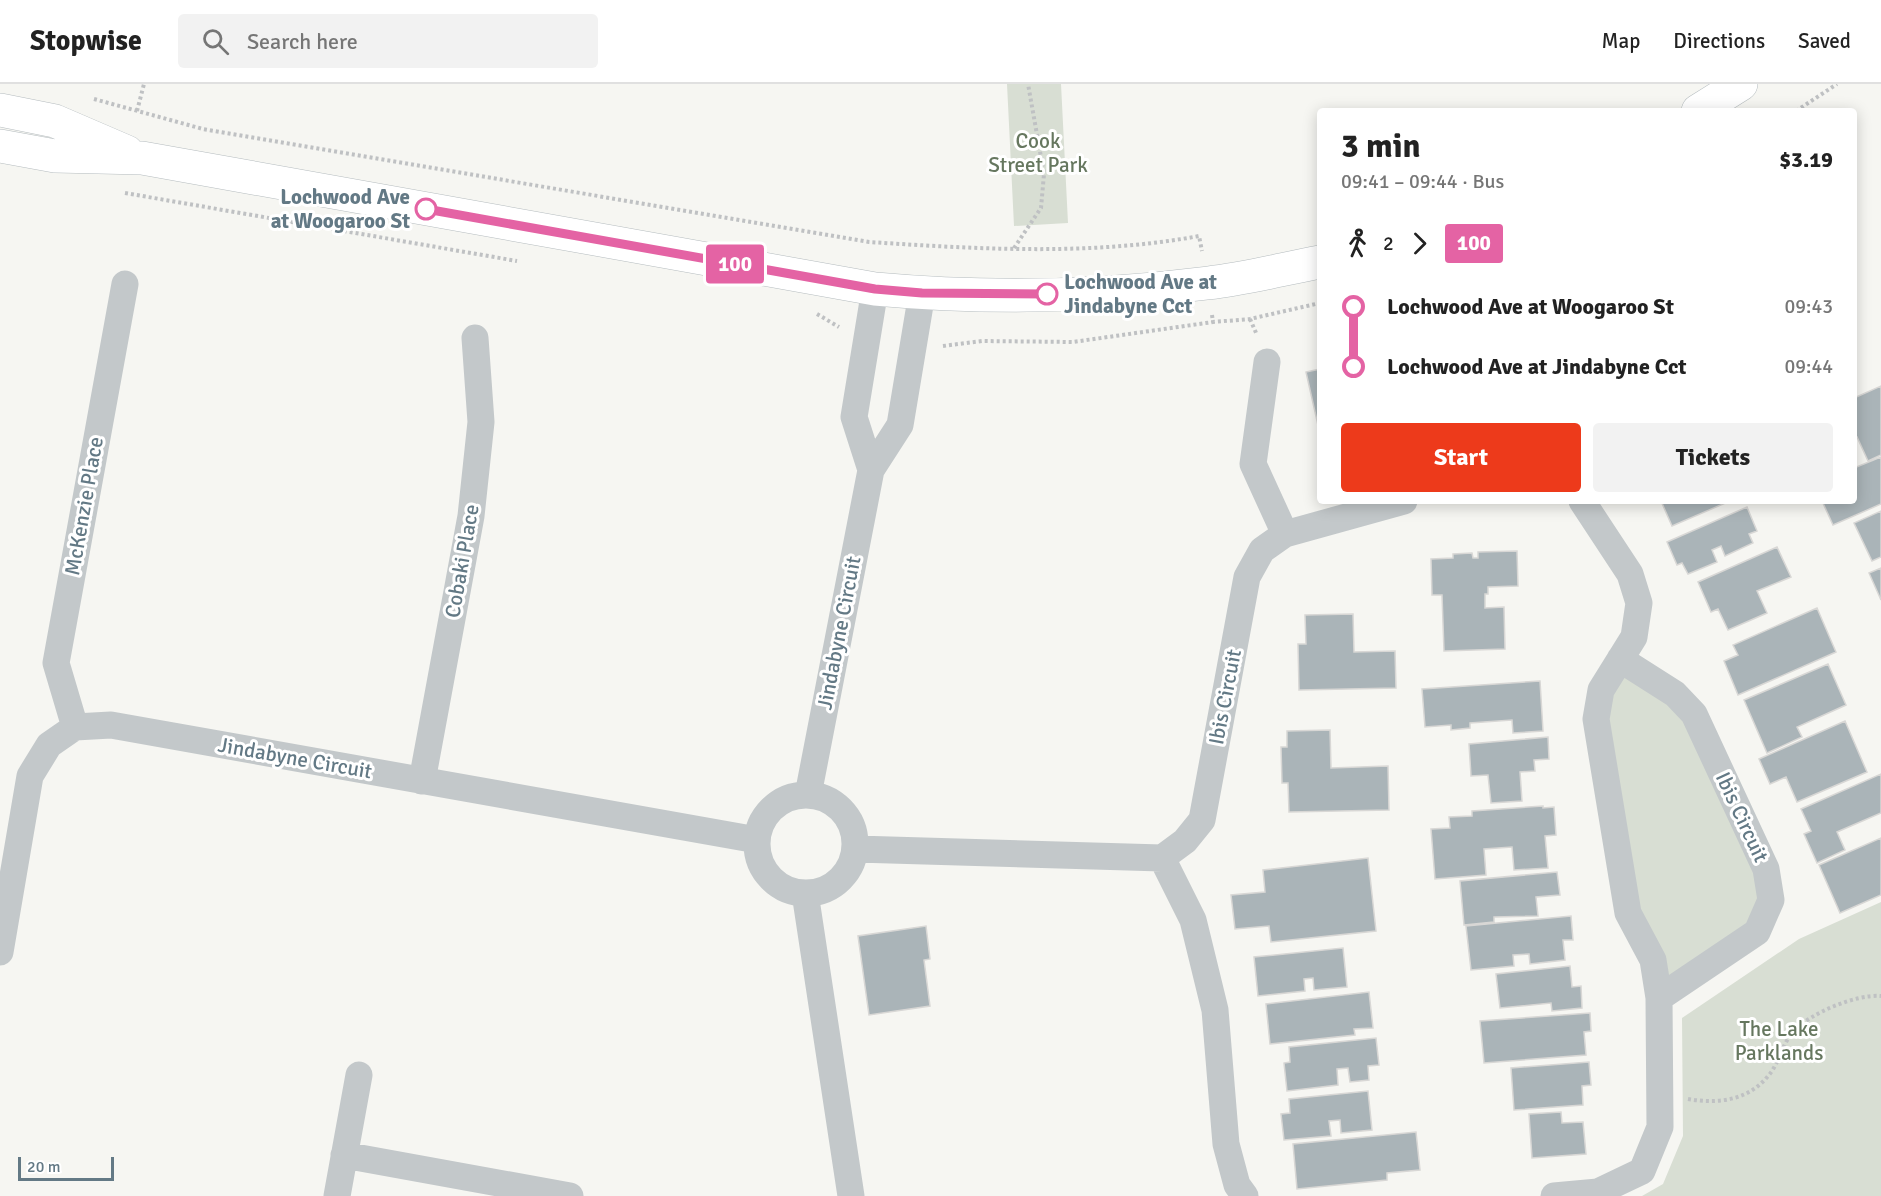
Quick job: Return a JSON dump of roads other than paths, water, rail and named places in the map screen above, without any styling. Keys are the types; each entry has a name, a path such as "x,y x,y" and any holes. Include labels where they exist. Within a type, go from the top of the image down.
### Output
{"street":[{"path":"1703,108 1741,84"},
{"path":"0,110 55,121 142,158"},
{"path":"0,146 55,156 142,158 875,289 922,293 1054,295 1209,283 1317,263"},
{"path":"0,164 55,156"},
{"name":"McKenzie Place","path":"75,727 56,663 125,284"},
{"name":"Jindabyne Circuit","path":"871,470 854,417 875,289"},
{"name":"Jindabyne Circuit","path":"808,795 871,470 900,425 922,293"},
{"name":"Cobaki Place","path":"422,781 471,516 481,422 475,338"},
{"path":"1267,362 1253,464 1285,534"},
{"name":"Ibis Circuit","path":"1162,858 1185,841 1202,820 1247,576 1262,550 1285,534 1393,504"},
{"path":"1554,1196 1598,1192 1642,1171 1660,1127 1659,998 1653,960 1628,914 1596,718 1601,690 1634,637 1639,603 1630,574 1584,504"},
{"name":"Ibis Circuit","path":"1620,659 1675,694 1694,714 1767,869 1771,900 1757,932 1659,998"},
{"name":"Jindabyne Circuit","path":"75,727 111,726 757,840"},
{"path":"0,952 30,776 49,745 75,727"},
{"path":"808,795 827,800 843,812 853,829 856,849 850,866 840,881 823,890 805,893 786,889 770,877 760,860 757,840 762,823 773,808 789,798 808,795"},
{"path":"856,849 1162,858 1193,920 1215,1010 1226,1144 1237,1185 1245,1196"},
{"path":"805,893 851,1196"},
{"path":"337,1196 359,1075"},
{"path":"344,1155 570,1196"}],"place":[{"name":"Lochwood Ave at Woogaroo St","path":"426,209"},
{"name":"Lochwood Ave at Jindabyne Cct","path":"1047,294"}],"park label":[{"name":"Cook Street Park","path":"1038,153"},
{"name":"The Lake Parklands","path":"1779,1041"}]}
